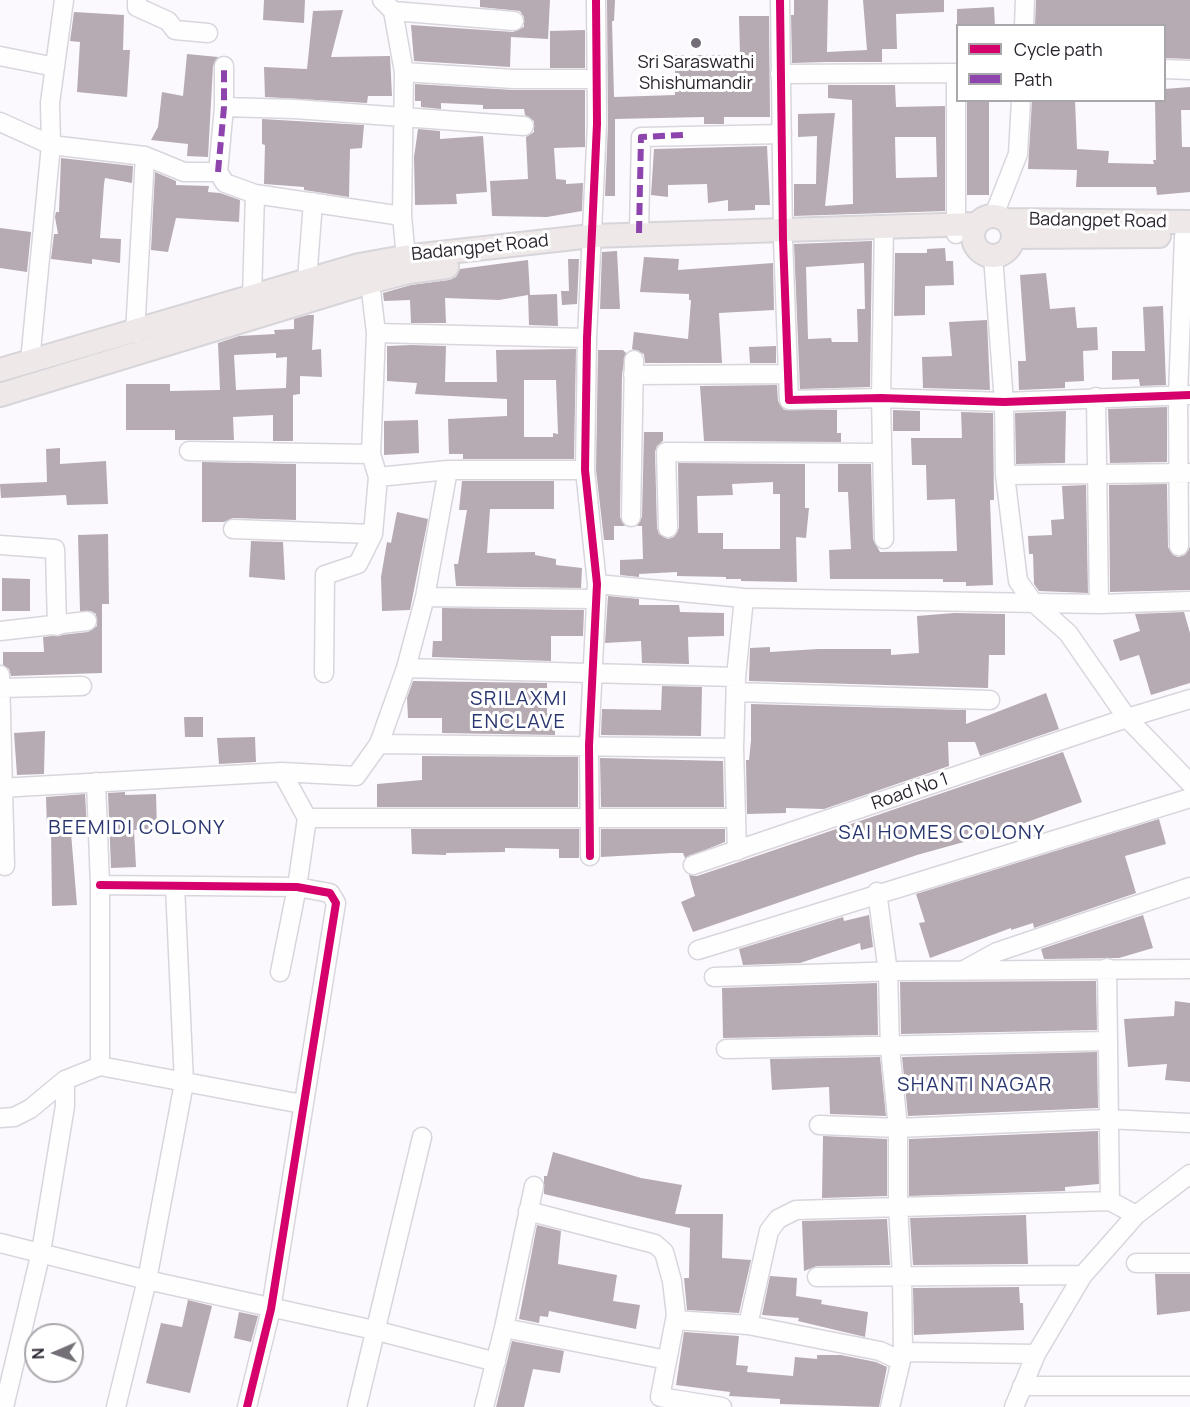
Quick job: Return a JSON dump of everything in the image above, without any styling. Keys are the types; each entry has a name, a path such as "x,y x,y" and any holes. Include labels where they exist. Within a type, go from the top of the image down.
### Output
{"main road":[{"name":"Badangpet Road","path":"982,227 1009,249 993,256"},
{"name":"Badangpet Road","path":"592,242 982,227 1188,231"},
{"name":"Badangpet Road","path":"0,370 135,333 359,265 406,265 592,242 639,233 783,233"},
{"name":"Badangpet Road","path":"0,395 370,282 406,265"}],"street":[{"path":"30,361 51,145 50,103 64,0"},
{"path":"137,0 137,7 168,21 175,30 208,33"},
{"path":"590,856 587,819 597,592 585,470 587,338 597,124 596,0"},
{"path":"780,0 786,374 789,400 881,398 1004,402 1184,395"},
{"path":"1024,24 1025,0"},
{"path":"406,265 402,216 404,72 387,6 514,21"},
{"path":"0,56 55,67"},
{"path":"224,66 224,107 218,172 225,183 255,194 402,216"},
{"path":"1166,69 1190,70"},
{"path":"404,72 514,79 595,79"},
{"path":"780,74 956,73"},
{"path":"961,102 982,227"},
{"path":"982,227 1018,154 1021,102"},
{"path":"224,107 402,116 524,126"},
{"path":"0,122 51,145 145,156 184,172 218,172"},
{"path":"639,233 641,137 782,134"},
{"path":"135,333 145,156"},
{"path":"252,297 255,194"},
{"path":"307,280 313,202"},
{"path":"884,230 881,398 884,539"},
{"path":"1179,546 1185,472 1184,395 1188,231"},
{"path":"993,256 1004,402 1005,475 1013,560 1018,581 1033,602 1068,633 1127,718 1190,783"},
{"path":"324,673 325,575 358,564 373,534 378,477 371,454 376,333 370,282"},
{"path":"376,333 587,338"},
{"path":"631,517 634,368 786,374"},
{"path":"1096,397 1099,604"},
{"path":"189,451 371,454"},
{"path":"668,528 666,452 881,453"},
{"path":"378,477 448,470 585,470"},
{"path":"2,788 282,772 356,776 379,744 406,668 425,597 448,470"},
{"path":"1005,475 1185,472"},
{"path":"233,529 373,534"},
{"path":"0,545 55,549 57,626"},
{"path":"425,597 597,592 744,598 1099,604 1190,601"},
{"path":"737,851 734,818 734,748 736,685 744,598"},
{"path":"0,631 87,621"},
{"path":"406,668 594,673 736,685 990,700"},
{"path":"0,675 5,866"},
{"path":"0,688 82,686"},
{"name":"Road No 1","path":"693,865 1127,718 1190,699"},
{"path":"379,744 589,744 734,748"},
{"path":"280,972 297,887 307,818 282,772"},
{"path":"96,782 100,885 100,1066"},
{"path":"698,950 878,892 1190,798"},
{"path":"307,818 734,818"},
{"path":"100,885 297,887 330,893 336,903 271,1309 247,1407"},
{"path":"116,1407 147,1280 184,1083 175,886"},
{"path":"965,970 997,952 1190,886"},
{"path":"878,892 888,972 890,1048 898,1128 898,1206 902,1276 901,1356 890,1407"},
{"path":"1107,968 1107,1119 1110,1201"},
{"path":"714,976 965,970 1190,969"},
{"path":"726,1049 890,1048 1108,1041"},
{"path":"0,1118 14,1118 30,1109 65,1080 100,1066 302,1104"},
{"path":"4,1407 41,1252 65,1106 65,1080"},
{"path":"819,1125 898,1128 1107,1119 1190,1123"},
{"path":"357,1407 422,1137"},
{"path":"1014,1407 1036,1354 1083,1275 1136,1215 1190,1174"},
{"path":"484,1407 504,1328 534,1186"},
{"path":"748,1325 770,1231 777,1219 796,1210 1110,1201 1136,1215"},
{"path":"528,1211 655,1244 663,1252 676,1299 675,1320 660,1397 722,1407"},
{"path":"0,1243 271,1309 374,1330 496,1362"},
{"path":"1136,1263 1190,1263"},
{"path":"817,1277 1083,1275"},
{"path":"675,1320 748,1325 901,1356 1036,1354"},
{"path":"504,1328 667,1360"},
{"path":"1022,1386 1190,1386"}],"building":[{"path":"264,0 305,0 304,23 263,20"},
{"path":"480,0 550,0 548,39 511,37 510,67 414,61 411,25 513,32 524,27 524,17 520,11 480,7"},
{"path":"607,0 615,0 614,21 612,21 614,97 675,95 675,55 740,55 739,16 769,16 770,117 724,117 724,124 704,124 704,117 615,119 615,196 605,196 608,124"},
{"path":"794,0 828,0 827,52 867,50 863,0 944,0 944,12 896,14 897,49 882,49 882,62 792,63 791,15 794,15"},
{"path":"1036,0 1190,0 1190,59 1166,58 1166,24 1035,24"},
{"path":"994,7 995,24 957,24 957,9"},
{"path":"343,10 331,57 390,56 392,96 368,96 367,103 265,97 264,67 307,69 313,11"},
{"path":"74,12 124,15 123,50 130,50 127,97 77,92 80,42 70,41"},
{"path":"585,30 585,68 550,68 550,31"},
{"path":"187,54 218,57 213,66 208,157 187,156 188,144 151,140 158,127 162,92 183,96"},
{"path":"415,84 514,90 585,90 585,147 554,148 556,179 566,180 566,184 583,183 582,211 547,217 492,216 490,181 528,179 526,137 534,132 534,121 525,115 524,109 483,109 483,105 441,103 441,109 421,107 421,101 415,101"},
{"path":"828,85 895,85 896,107 945,106 945,211 794,216 794,184 816,184 817,136 798,137 798,114 835,113 825,206 853,204 852,100 828,98","holes":["895,137 936,137 937,177 896,178"]},
{"path":"1190,87 1190,110 1181,110 1182,147 1190,147 1190,192 1157,195 1156,187 1076,187 1077,170 1028,169 1032,102 1075,102 1077,149 1109,151 1108,163 1154,164 1153,160 1156,160 1155,102 1166,102 1166,89"},
{"path":"967,102 989,102 989,195 967,195"},
{"path":"262,119 364,125 362,148 350,149 349,197 304,190 304,187 264,184 265,145 262,144"},
{"path":"418,129 440,131 440,139 483,136 487,192 456,194 457,204 415,205 414,157"},
{"path":"767,146 770,205 755,205 755,210 728,211 728,200 708,203 707,184 668,185 668,197 651,195 654,149"},
{"path":"61,158 133,166 132,183 105,178 104,184 100,238 121,239 120,263 92,259 92,264 51,259 54,234 58,234 55,217 56,212 59,212"},
{"path":"155,172 176,181 176,185 209,186 208,192 220,193 240,200 239,222 176,218 168,252 151,250"},
{"path":"0,228 31,232 27,272 0,268"},
{"path":"872,241 870,387 800,389 794,244","holes":["864,263 865,309 857,309 858,342 832,342 831,338 808,339 806,267"]},
{"path":"945,248 946,261 953,261 954,285 925,286 925,315 894,316 895,253 927,253 927,249"},
{"path":"617,251 620,309 600,309 602,252"},
{"path":"644,257 679,259 678,270 773,263 774,310 719,313 722,363 645,363 644,354 632,349 634,332 688,339 691,300 689,300 689,294 640,292"},
{"path":"568,259 579,259 577,304 562,305 561,291 569,291"},
{"path":"528,260 530,295 557,294 558,326 529,325 528,295 499,300 445,298 446,323 411,323 410,300 384,301 383,293 411,285 449,280 456,277 460,269"},
{"path":"1046,273 1050,309 1075,307 1077,328 1097,327 1098,350 1083,351 1084,381 1065,382 1065,388 1019,390 1018,361 1026,361 1020,275"},
{"path":"1163,306 1166,385 1140,386 1139,379 1112,380 1112,351 1145,351 1143,307"},
{"path":"314,315 312,350 321,349 322,377 300,376 300,394 293,395 293,441 273,441 273,415 233,417 234,440 175,440 175,430 126,430 126,384 170,384 170,391 220,390 218,343 239,336 275,334 274,330 294,329 294,319","holes":["276,353 276,358 287,357 286,388 236,390 234,355"]},
{"path":"987,320 990,390 923,388 922,357 952,356 949,322"},
{"path":"387,346 446,346 445,382 497,382 496,350 576,349 574,459 463,459 463,454 449,454 448,419 507,416 507,399 415,394 417,383 387,381","holes":["524,380 556,380 558,434 553,433 553,437 524,437"]},
{"path":"776,346 776,363 750,363 749,347"},
{"path":"598,350 623,350 626,353 622,374 620,517 625,526 614,526 614,540 604,540 596,470"},
{"path":"777,385 778,401 784,410 837,410 837,433 841,433 841,442 704,441 700,386"},
{"path":"1167,407 1167,462 1110,463 1108,409"},
{"path":"893,410 920,411 920,431 893,431"},
{"path":"1066,411 1065,463 1016,464 1015,413"},
{"path":"961,412 993,413 994,500 990,500 993,585 966,586 966,582 943,582 943,579 830,579 829,550 851,549 848,492 838,492 838,464 871,464 873,539 880,552 957,551 955,499 927,500 926,465 912,465 911,438 962,438"},
{"path":"418,420 419,453 384,455 384,421"},
{"path":"644,432 663,432 663,441 657,446 655,452 657,528 659,534 668,539 674,537 679,528 678,463 805,464 805,508 809,508 806,538 796,537 797,582 677,576 677,572 639,574 639,577 620,575 620,560 643,559 642,526 637,526 642,517","holes":["773,482 773,494 780,494 780,549 723,549 723,533 698,533 697,496 733,495 732,484"]},
{"path":"60,448 60,464 106,461 108,504 67,505 66,495 1,498 0,484 47,482 46,449"},
{"path":"202,462 296,464 296,520 233,518 224,522 202,522"},
{"path":"462,481 554,481 554,509 490,509 487,553 535,552 535,555 556,559 556,565 582,568 581,588 456,586 454,564 458,564 467,510 459,510"},
{"path":"1167,484 1168,547 1173,555 1178,557 1185,555 1190,547 1190,590 1110,592 1109,485"},
{"path":"1086,485 1088,593 1039,591 1034,584 1033,554 1029,554 1028,536 1052,535 1051,520 1064,519 1062,486"},
{"path":"397,512 428,519 410,610 382,611 381,577 387,542 391,543"},
{"path":"108,534 109,604 102,604 102,673 11,676 9,669 3,665 3,652 44,652 43,637 88,632 97,626 96,614 91,611 80,611 78,535"},
{"path":"251,541 283,542 285,580 249,577"},
{"path":"2,578 30,579 30,611 2,611"},
{"path":"608,596 639,599 639,605 679,605 680,612 724,613 724,636 688,637 689,664 642,663 641,641 605,643"},
{"path":"442,608 584,610 583,636 551,636 551,661 432,657 433,641 442,641"},
{"path":"1184,612 1190,633 1190,683 1151,695 1139,655 1120,661 1113,640 1140,631 1135,614"},
{"path":"954,613 1005,614 1005,655 989,655 988,688 749,681 750,648 770,647 770,652 818,649 891,649 891,655 919,653 917,616"},
{"path":"413,681 547,683 547,713 555,713 555,735 442,733 442,718 408,718 407,698"},
{"path":"662,686 702,687 701,736 601,735 602,709 661,710"},
{"path":"1046,693 1059,729 980,756 975,742 948,742 949,766 824,809 786,808 786,813 747,814 746,760 749,760 751,741 751,704 966,710 966,724"},
{"path":"184,717 203,717 203,737 185,737"},
{"path":"45,731 44,774 17,775 14,733"},
{"path":"255,737 256,762 219,764 217,738"},
{"path":"1063,752 1082,802 1000,832 917,855 693,932 681,902 695,896 689,875 697,876"},
{"path":"422,756 578,757 578,807 377,807 377,784 422,780"},
{"path":"600,758 723,761 724,807 601,807"},
{"path":"125,792 125,795 156,794 157,829 134,830 136,867 111,868 108,793"},
{"path":"85,794 87,828 77,828 77,833 71,833 77,905 52,906 51,830 47,830 46,797"},
{"path":"1159,819 1166,844 1125,856 1136,893 1034,928 1033,923 1011,930 1011,928 930,958 919,923 925,922 916,894"},
{"path":"411,829 579,829 579,858 559,858 559,849 505,848 505,852 412,854"},
{"path":"601,829 725,829 725,842 685,858 683,853 601,857"},
{"path":"869,915 873,947 861,950 860,943 800,963 743,965 739,949 843,917 844,921"},
{"path":"1143,915 1153,948 1119,958 1044,959 1041,949"},
{"path":"1096,981 1097,1030 901,1034 900,982"},
{"path":"877,983 878,1035 723,1038 722,988"},
{"path":"1175,1001 1190,1003 1190,1082 1165,1080 1167,1064 1128,1067 1124,1019 1174,1016"},
{"path":"1097,1052 1098,1108 908,1116 902,1057"},
{"path":"880,1057 886,1116 830,1114 829,1087 772,1090 770,1059"},
{"path":"1098,1131 1099,1184 1065,1187 1065,1191 909,1196 909,1139"},
{"path":"823,1136 887,1139 887,1196 822,1198"},
{"path":"553,1152 641,1178 682,1185 675,1214 723,1214 722,1258 751,1260 739,1313 687,1310 684,1278 689,1278 690,1228 544,1194 544,1176 547,1176"},
{"path":"1026,1215 1028,1264 913,1265 910,1218"},
{"path":"887,1219 890,1265 817,1266 804,1271 802,1221"},
{"path":"537,1225 561,1231 558,1264 617,1275 613,1301 640,1305 636,1329 549,1311 548,1317 540,1316 539,1323 519,1319"},
{"path":"1155,1274 1190,1274 1190,1311 1157,1315"},
{"path":"770,1276 797,1278 796,1296 822,1300 821,1304 868,1312 865,1337 798,1321 799,1318 762,1315"},
{"path":"1019,1287 1020,1303 1023,1303 1024,1330 914,1335 913,1288"},
{"path":"188,1300 212,1306 190,1393 146,1383 161,1323 182,1327"},
{"path":"239,1312 258,1316 251,1342 234,1338"},
{"path":"684,1332 739,1336 736,1365 748,1366 747,1372 793,1376 795,1357 817,1359 817,1355 841,1355 876,1362 887,1367 879,1407 780,1404 780,1399 729,1396 730,1392 676,1385"},
{"path":"512,1341 564,1351 560,1373 533,1369 524,1407 496,1407"}],"marked path":[{"path":"218,172 224,107 224,66"},
{"path":"639,233 641,137 683,135"}],"cycle path":[{"path":"590,856 589,745 597,584 585,470 587,338 597,124 596,0"},
{"path":"780,0 783,239 789,400 881,398 1004,402 1190,395"},
{"path":"100,885 297,887 330,893 336,903 271,1309 247,1407"}],"place":[{"name":"Sri Saraswathi Shishumandir","path":"696,43"}],"district":[{"name":"SRILAXMI ENCLAVE","path":"519,710"},
{"name":"BEEMIDI COLONY","path":"137,828"},
{"name":"SAI HOMES COLONY","path":"942,833"},
{"name":"SHANTI NAGAR","path":"975,1085"}]}
